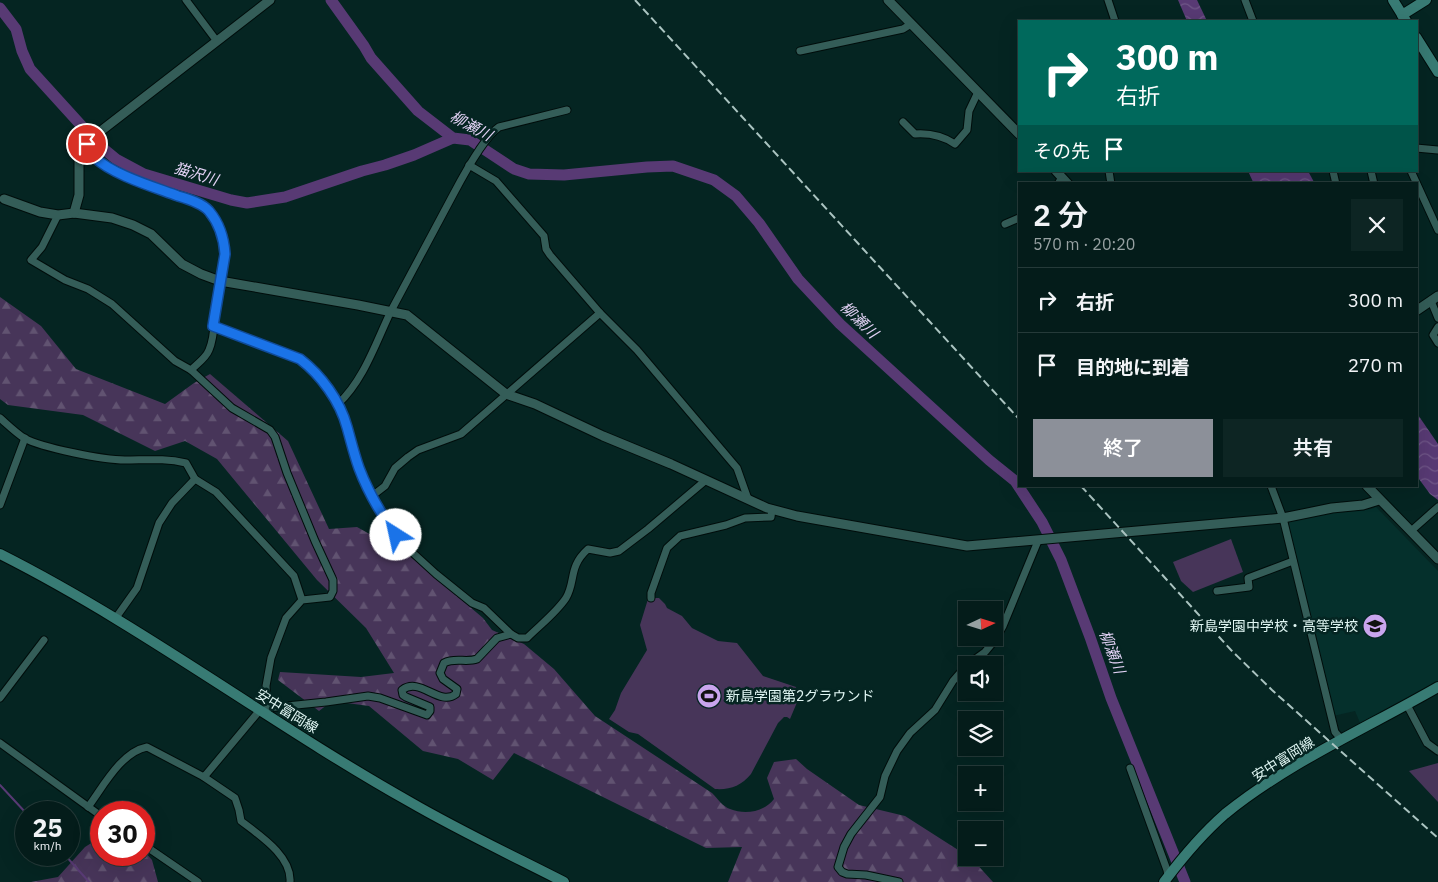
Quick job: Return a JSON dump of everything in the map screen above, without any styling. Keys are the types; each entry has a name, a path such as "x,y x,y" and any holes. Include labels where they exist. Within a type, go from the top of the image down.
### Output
{"main road":[{"path":"1394,0 1404,18 1426,0"},
{"path":"1418,41 1438,72"},
{"name":"安中富岡線","path":"0,554 47,579 264,709 410,802 564,882"},
{"name":"安中富岡線","path":"1167,878 1184,855 1224,815 1278,778 1438,687"}],"street":[{"path":"186,0 216,40"},
{"path":"74,213 79,195 79,157 88,142 216,40 270,0"},
{"path":"888,0 1018,133"},
{"path":"1108,0 1115,20"},
{"path":"1245,0 1253,20"},
{"path":"800,51 903,29 911,24"},
{"path":"903,122 915,134 924,133 946,138 955,144 967,130 969,111 978,92"},
{"path":"338,404 348,395 357,381 392,311 472,162 493,131 499,127 567,110"},
{"path":"88,142 93,156 105,165 145,184 189,199 209,210 216,222 225,245 225,254 209,352 191,370"},
{"path":"1418,148 1438,150"},
{"path":"472,162 496,181 544,236 546,249 550,255 600,313 637,350 737,468 748,499"},
{"path":"1418,186 1438,230"},
{"path":"2,198 40,212 58,215 74,213 112,218 133,225 151,234 182,264 220,281 407,315 506,394 535,404 603,436 748,499 772,509 797,516 966,546 1283,518 1332,508 1363,505 1379,500"},
{"path":"58,215 42,247 31,260 65,280 88,289 112,304 175,361 191,370 232,408 270,430 275,437 287,473 333,580 333,591 330,597 302,600 286,618 271,658 264,709 204,777"},
{"path":"1005,224 1018,218"},
{"path":"1418,310 1435,298 1438,318"},
{"path":"372,496 385,486 395,468 418,450 461,434 600,313"},
{"path":"213,326 300,359 311,368 338,404 347,426 360,470 387,522 412,553 472,602 484,608 511,634 518,638 528,638 567,597 575,566 581,555 588,549 610,553 619,551 706,480"},
{"path":"1438,327 1433,335 1438,343"},
{"path":"0,418 24,438 89,456 123,460 155,458 186,463 195,479 216,492 294,576 302,600"},
{"path":"0,505 24,438"},
{"path":"115,619 137,588 159,523 172,503 195,479"},
{"path":"1271,487 1283,518 1335,732 1342,740"},
{"path":"1367,487 1438,559"},
{"path":"1411,531 1438,507"},
{"path":"651,598 667,548 680,536 746,518 770,517 772,509"},
{"path":"979,656 995,640 1003,626 1040,540"},
{"path":"1217,591 1249,587 1248,578 1293,561"},
{"path":"264,709 368,696 380,698 427,714 430,711 430,707 406,697 403,695 402,690 419,687 445,698 451,697 456,694 457,689 443,679 440,673 444,663 450,660 473,661 497,638 511,634"},
{"path":"0,698 14,677 44,640"},
{"path":"899,882 866,875 847,874 838,867 840,859 851,834 880,797 885,776 897,751 910,733 935,710 958,675"},
{"path":"1407,705 1427,743 1438,751"},
{"path":"0,743 88,807 120,764 138,748 147,746 204,777 235,798 241,821 272,845 286,865 290,874 290,882"},
{"path":"1130,768 1167,870 1167,878"},
{"path":"155,853 198,882"}],"shaded area":[{"name":"新島学園中学校・高等学校","path":"1376,507 1438,571 1438,682 1361,725 1355,711 1333,716 1287,521 1323,512 1371,509"}],"green space":[{"path":"0,297 41,326 76,369 165,404 210,374 288,441 329,529 357,527 411,557 483,618 492,630 524,644 554,669 595,716 712,793 727,808 748,812 765,807 774,799 767,778 774,762 796,759 807,769 859,805 905,816 958,850 958,866 978,866 993,882 728,882 742,847 706,848 514,753 493,780 458,759 423,751 369,706 332,701 319,711 278,680 280,672 361,677 394,673 366,628 317,580 217,459 185,441 155,451 83,415 8,405 0,399"},
{"path":"1231,539 1243,572 1193,592 1181,581 1173,562"},
{"name":"新島学園第2グラウンド","path":"659,598 667,608 682,616 692,628 718,641 737,643 763,676 796,687 798,700 790,719 784,717 778,723 751,774 743,782 735,786 726,789 715,789 638,734 629,732 609,719 615,710 621,693 647,650 640,625 648,599"},
{"path":"1438,763 1438,802 1409,771"},
{"path":"90,844 90,866 154,866 158,882 31,882 58,877 68,866 80,866 80,853"}],"water":[{"path":"1178,0 1197,0 1207,20 1187,20"},
{"path":"1248,172 1309,172 1314,182 1253,182"},
{"path":"1418,415 1438,444 1438,500 1430,494 1418,478"}],"waterway":[{"name":"柳瀬川","path":"331,0 371,58 418,111 453,138 470,140 514,169 529,174 564,175 673,166 714,180 736,196 759,223 798,279 840,324 1018,486"},
{"name":"猫沢川","path":"0,8 16,29 22,51 30,69 99,145 116,159 144,174 231,200 247,203 285,197 414,155 453,138"},
{"name":"柳瀬川","path":"1019,487 1042,522 1061,560 1111,698 1185,882"},
{"path":"0,785 15,801"},
{"path":"75,866 89,882"}],"railway":[{"path":"635,0 1018,418"},
{"path":"1082,487 1231,650 1272,690 1438,838"}],"place":[{"name":"新島学園中学校・高等学校","path":"1375,626"},
{"name":"新島学園第2グラウンド","path":"709,696"}],"route":[{"path":"87,144 93,156 105,165 145,184 189,199 209,210 223,237 225,245 213,326 300,359 311,368 335,398 347,426 360,470 383,516 396,535"}]}
